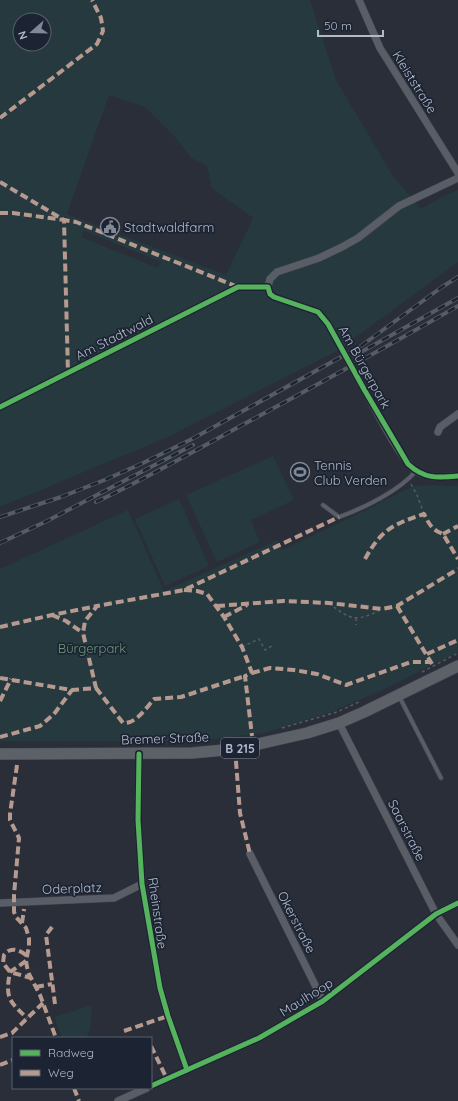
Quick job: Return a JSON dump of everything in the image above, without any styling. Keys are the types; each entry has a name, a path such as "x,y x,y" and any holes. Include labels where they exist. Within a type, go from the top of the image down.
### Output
{"main road":[{"name":"Bremer Straße","path":"0,754 192,753 235,749 282,740 339,723 458,666"}],"street":[{"name":"Kleiststraße","path":"359,0 371,30 387,61 458,173"},
{"path":"268,288 270,279 277,272 319,258 342,247 358,238 399,206 458,178"},
{"name":"Am Stadtwald","path":"0,406 238,287 268,288"},
{"name":"Am Bürgerpark","path":"268,288 270,294 274,297 318,312 328,324 398,448 408,464 416,471"},
{"path":"438,432 440,427 458,414"},
{"path":"416,471 427,476 458,476"},
{"name":"Saarstraße","path":"339,723 436,914 458,945"},
{"name":"Rheinstraße","path":"139,754 138,820 142,884 160,988 187,1070"},
{"name":"Okerstraße","path":"250,854 323,1001"},
{"name":"Oderplatz","path":"0,903 114,898 142,884"},
{"name":"Maulhoop","path":"152,1086 258,1038 323,1001 436,914 458,903"},
{"path":"118,1101 145,1089"}],"lane":[{"path":"323,506 339,517 372,503 409,480 416,471"},
{"path":"398,695 441,778"}],"path":[{"path":"409,480 417,495 424,514"},
{"path":"330,603 348,616 356,618 367,617 382,609"},
{"path":"356,618 356,625"},
{"path":"242,647 259,639 265,650 272,646"},
{"path":"421,672 458,654"},
{"path":"280,728 337,712 363,701"}],"green space":[{"path":"0,0 310,0 336,80 393,176 421,209 458,190 458,262 337,351 168,437 0,507","holes":["109,95 145,107 174,136 191,158 207,166 212,188 253,218 226,275 67,214","84,231 161,262 158,268 81,237"]},
{"path":"273,456 294,500 251,520 260,542 217,562 186,495"},
{"name":"Bürgerpark","path":"413,486 458,486 458,652 387,688 329,713 265,733 195,741 0,741 0,569 128,510 164,591 277,540 282,550"},
{"path":"179,499 209,566 165,586 135,519"},
{"path":"92,1005 90,1029 86,1037 62,1037 54,1017"}],"railway":[{"path":"0,517 61,497 107,479 192,439 361,346 458,277"},
{"path":"354,356 458,298"},
{"path":"96,502 171,464 458,306"},
{"path":"0,543 47,521 193,445"}],"marked path":[{"path":"0,118 97,44 103,31 101,18 92,0"},
{"path":"0,182 64,220 76,222 238,287"},
{"path":"0,213 13,213 64,220 68,373"},
{"path":"365,559 377,541 389,529 404,521 424,514 431,526 436,531 443,534 458,559"},
{"path":"0,678 72,690 96,688 83,633 85,621 97,606 184,590 339,517"},
{"path":"443,534 458,526"},
{"path":"217,606 283,601 329,603 382,609 397,606 458,569"},
{"path":"184,590 197,591 207,594 224,617 242,647 252,673 245,676 252,736"},
{"path":"224,617 247,605"},
{"path":"0,627 97,606"},
{"path":"397,606 432,664"},
{"path":"52,615 66,621 83,633"},
{"path":"427,654 458,640"},
{"path":"252,673 270,668 294,670 317,674 346,685 411,662 431,662"},
{"path":"96,688 123,723 128,723 140,715 154,699 181,697 245,676"},
{"path":"0,701 11,679"},
{"path":"0,737 40,726 54,714 72,690"},
{"path":"235,749 240,813 250,854"},
{"path":"17,765 10,814 10,820 19,838 14,912 16,917 26,928 29,938 26,961 27,967 40,995 56,1037"},
{"path":"22,923 24,909"},
{"path":"52,927 46,935 55,1004"},
{"path":"26,955 18,950 9,950 4,955 3,963 10,972 31,978"},
{"path":"26,961 10,972 8,993 12,1003 27,1018"},
{"path":"36,987 52,984"},
{"path":"0,1037 12,1033 43,1003"},
{"path":"124,1031 168,1016"},
{"path":"152,1048 167,1079"},
{"path":"0,1065 12,1060"},
{"path":"74,1089 79,1101"}],"cycle path":[{"path":"0,407 238,287 268,287 270,294 274,297 318,312 328,324 408,464 425,475 437,477 458,476"},
{"path":"139,754 138,820 142,884 160,988 187,1070"},
{"path":"152,1086 259,1038 323,1001 436,914 458,903"}],"place":[{"name":"Stadtwaldfarm","path":"110,227"},
{"name":"Tennis Club Verden","path":"300,472"}]}
